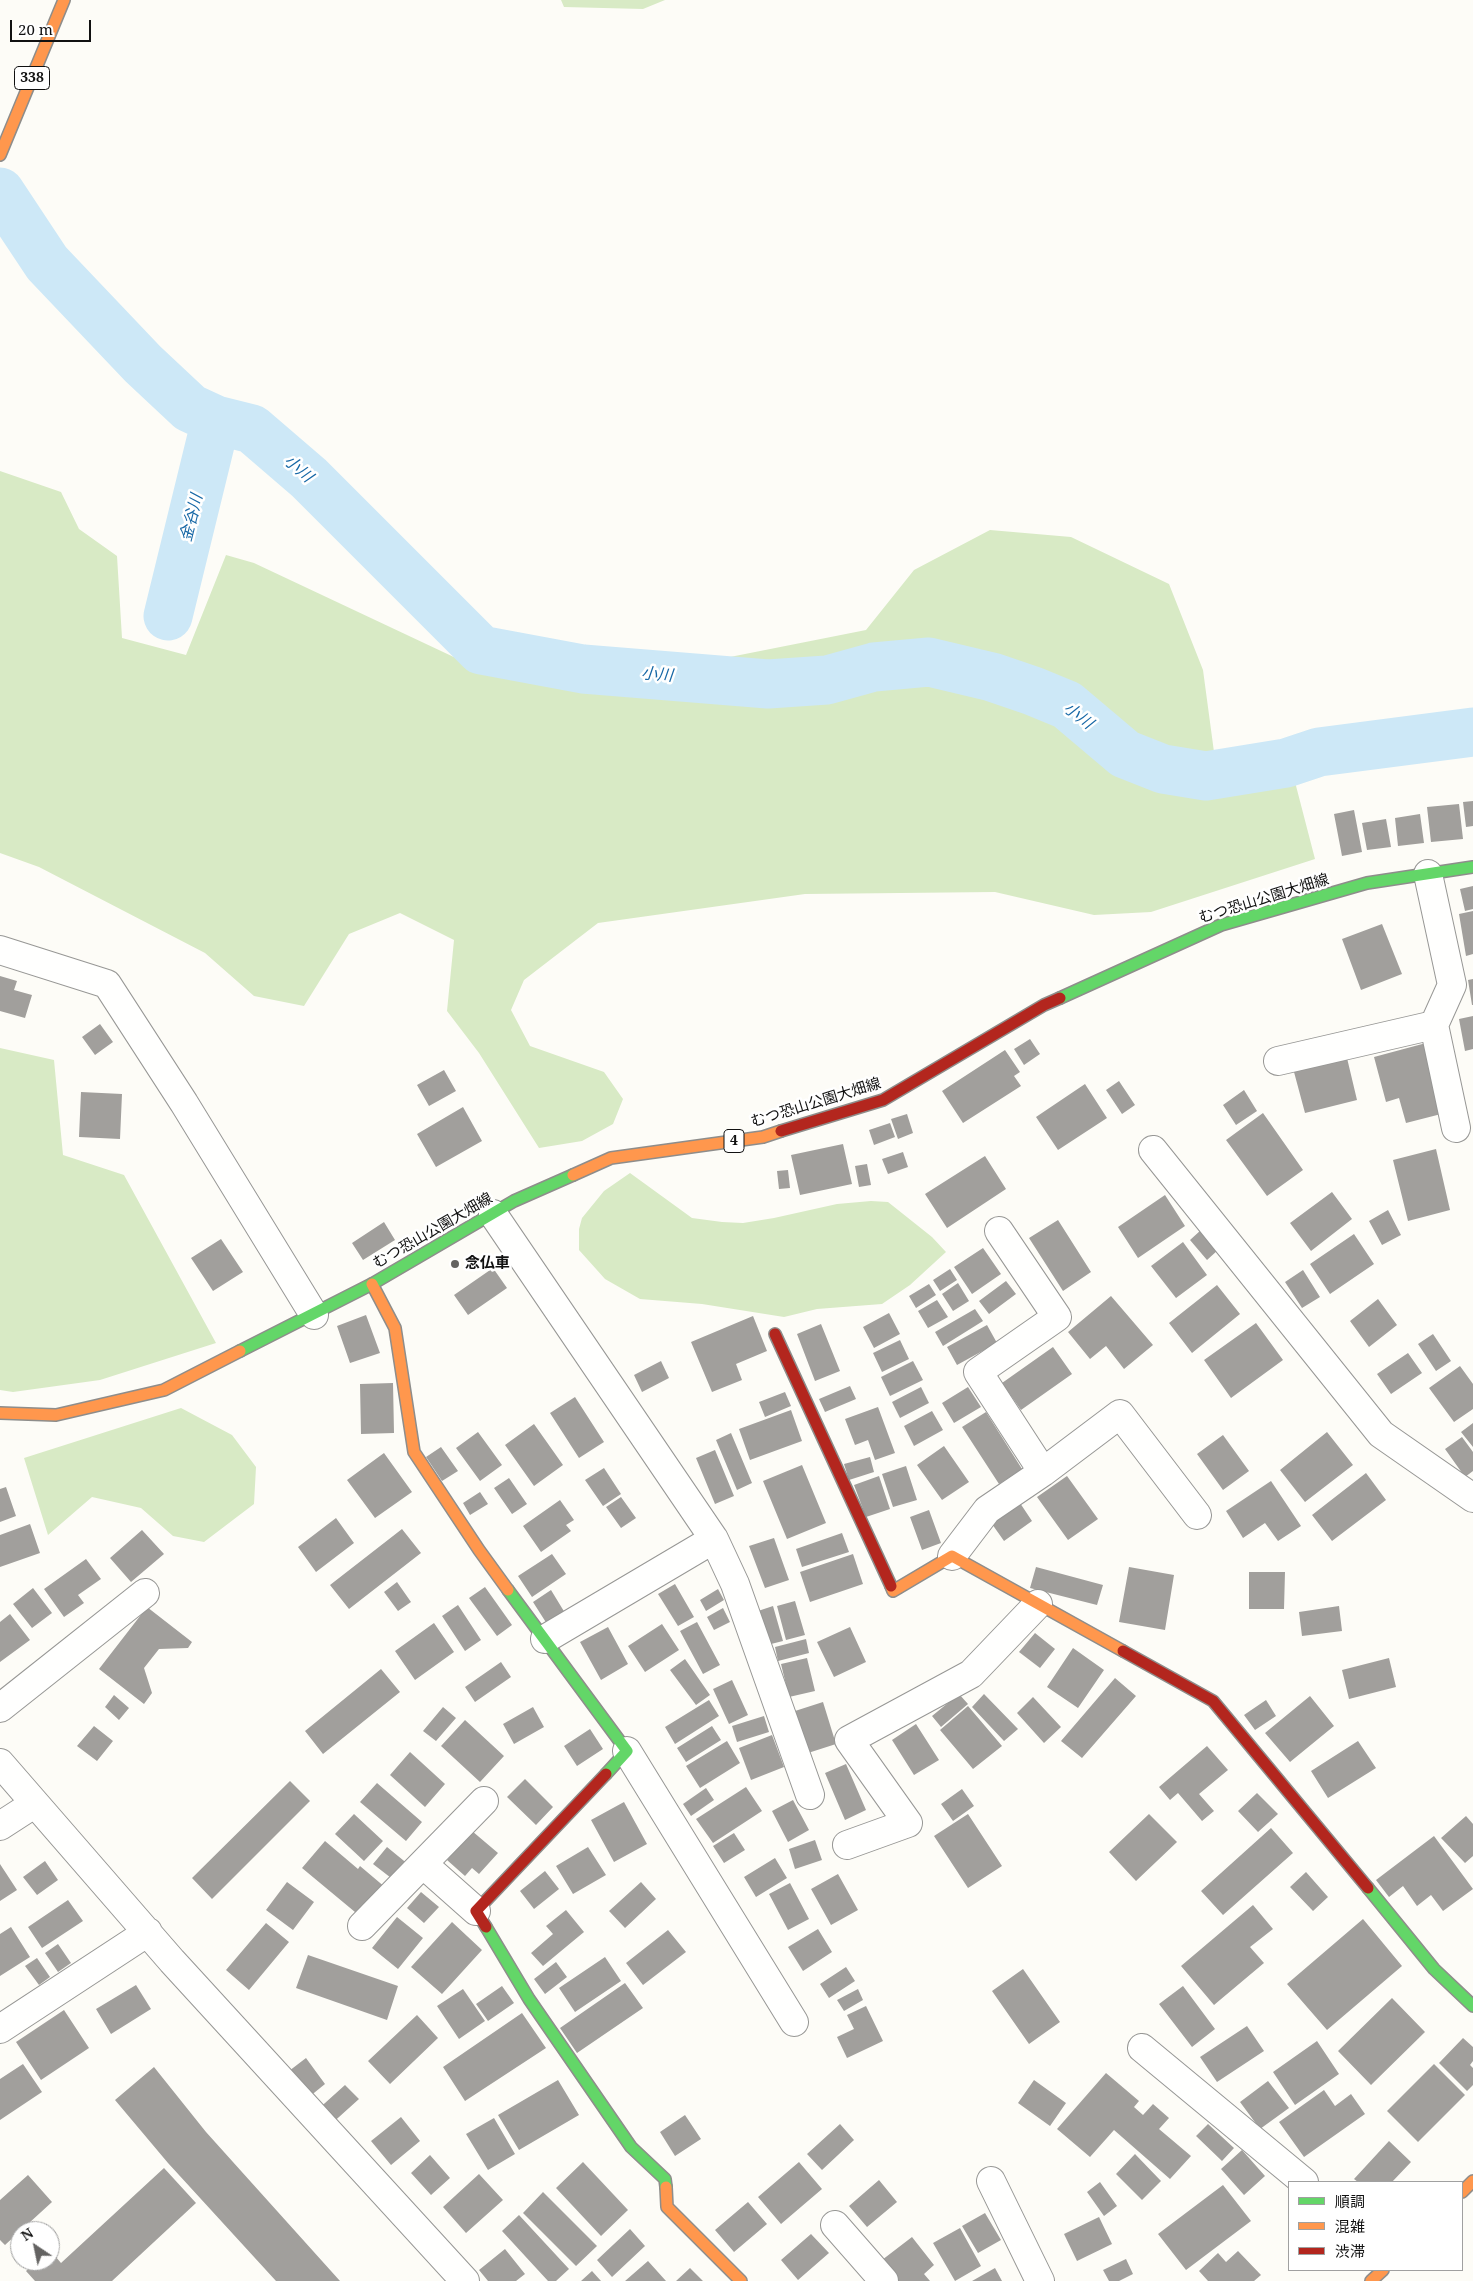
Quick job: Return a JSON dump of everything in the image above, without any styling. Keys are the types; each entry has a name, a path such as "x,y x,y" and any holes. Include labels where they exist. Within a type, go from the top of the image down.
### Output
{"main road":[{"name":"338","path":"0,155 64,0"},
{"name":"むつ恐山公園大畑線","path":"0,1414 56,1415 164,1390 372,1284 514,1201 611,1158 763,1136 883,1100 1044,1005 1221,926 1367,883 1473,867"},
{"path":"372,1284 394,1328 414,1452 479,1550 627,1751 476,1911 529,1999 631,2147 665,2179 667,2207 741,2281"},
{"path":"775,1334 893,1591 952,1556 1213,1701 1434,1969 1473,2006"},
{"path":"1463,2191 1473,2181"},
{"path":"1371,2281 1382,2271"}],"street":[{"path":"1428,874 1452,985 1434,1025 1456,1128"},
{"path":"0,950 107,984 184,1103 314,1315"},
{"path":"1278,1062 1434,1025"},
{"path":"1153,1150 1380,1434 1473,1498"},
{"path":"493,1214 714,1539 735,1584 810,1795"},
{"path":"999,1231 1057,1317 978,1372 1042,1472"},
{"path":"952,1556 987,1510 1120,1414 1197,1515"},
{"path":"545,1640 714,1539"},
{"path":"0,1708 144,1593"},
{"path":"847,1845 908,1823 849,1740 971,1674 1038,1604"},
{"path":"627,1751 794,2022"},
{"path":"0,1763 172,1961 465,2281"},
{"path":"362,1926 484,1801"},
{"path":"0,1826 34,1804"},
{"path":"423,1864 476,1911"},
{"path":"0,2029 148,1932"},
{"path":"1142,2048 1303,2181"},
{"path":"991,2181 1040,2281"},
{"path":"835,2225 884,2281"}],"green space":[{"path":"561,0 665,0 643,9 564,7"},
{"path":"0,471 61,492 79,529 117,556 122,638 186,655 226,555 254,563 492,675 619,679 866,630 914,570 990,530 1071,537 1169,584 1203,670 1214,752 1288,755 1315,859 1151,912 1094,915 995,892 805,894 598,923 524,980 511,1010 530,1046 604,1072 623,1099 613,1124 582,1141 539,1148 479,1053 447,1011 454,940 400,913 349,934 304,1006 254,996 205,953 39,867 0,853"},
{"path":"0,1048 54,1060 63,1155 124,1175 216,1343 100,1380 13,1392 0,1390"},
{"path":"630,1173 692,1218 722,1222 743,1223 837,1204 871,1201 888,1202 932,1237 946,1252 910,1285 882,1304 817,1309 784,1317 702,1304 640,1299 605,1279 579,1250 579,1229 582,1218 604,1191"},
{"path":"181,1408 232,1435 256,1467 254,1504 204,1542 173,1536 141,1508 92,1497 48,1535 24,1458"}],"building":[{"path":"1473,801 1473,826 1466,827 1463,802"},
{"path":"1459,804 1463,839 1431,842 1427,807"},
{"path":"1354,810 1362,852 1342,856 1334,814"},
{"path":"1420,814 1424,843 1398,846 1395,818"},
{"path":"1386,819 1391,847 1367,850 1362,823"},
{"path":"1473,886 1473,909 1465,911 1460,889"},
{"path":"1473,911 1473,954 1466,956 1459,914"},
{"path":"1382,924 1402,974 1361,990 1342,939"},
{"path":"0,976 17,981 14,990 32,995 25,1018 0,1011"},
{"path":"1473,979 1473,1005 1472,1005 1468,980"},
{"path":"1473,1016 1473,1049 1465,1051 1459,1019"},
{"path":"100,1024 113,1042 95,1055 82,1037"},
{"path":"1030,1039 1040,1054 1024,1065 1014,1049"},
{"path":"1426,1043 1445,1113 1406,1123 1399,1098 1386,1102 1374,1057"},
{"path":"1005,1050 1020,1072 1014,1076 1021,1086 963,1123 942,1091"},
{"path":"1347,1058 1357,1100 1305,1113 1294,1072"},
{"path":"444,1070 456,1091 429,1106 417,1085"},
{"path":"1119,1081 1135,1105 1122,1114 1106,1090"},
{"path":"1085,1084 1107,1118 1058,1150 1036,1117"},
{"path":"1244,1090 1257,1111 1236,1125 1223,1105"},
{"path":"81,1092 122,1094 120,1139 79,1137"},
{"path":"463,1107 482,1141 436,1167 417,1134"},
{"path":"1263,1113 1303,1170 1267,1196 1226,1140"},
{"path":"907,1114 913,1133 898,1139 891,1119"},
{"path":"890,1123 895,1137 874,1145 869,1130"},
{"path":"843,1144 852,1184 800,1195 791,1155"},
{"path":"1436,1149 1450,1210 1408,1221 1393,1160"},
{"path":"903,1152 908,1167 888,1174 882,1159"},
{"path":"985,1156 1006,1189 947,1228 925,1194"},
{"path":"867,1164 871,1185 859,1187 855,1166"},
{"path":"788,1170 790,1188 779,1189 777,1171"},
{"path":"1332,1192 1352,1219 1311,1251 1290,1223"},
{"path":"1165,1195 1185,1226 1138,1258 1118,1227"},
{"path":"1388,1210 1401,1235 1382,1245 1369,1221"},
{"path":"1058,1220 1091,1272 1063,1291 1029,1238"},
{"path":"384,1222 395,1240 363,1260 352,1243"},
{"path":"1201,1230 1218,1250 1207,1260 1190,1240"},
{"path":"1354,1234 1374,1264 1330,1294 1310,1264"},
{"path":"221,1239 243,1272 213,1291 191,1258"},
{"path":"1183,1242 1207,1275 1176,1298 1151,1266"},
{"path":"983,1248 1001,1274 972,1294 954,1267"},
{"path":"493,1268 507,1288 468,1315 454,1295"},
{"path":"950,1269 957,1280 940,1291 933,1280"},
{"path":"1303,1270 1320,1297 1302,1308 1285,1282"},
{"path":"1006,1281 1016,1294 989,1314 979,1301"},
{"path":"958,1283 969,1301 953,1311 942,1294"},
{"path":"929,1284 936,1295 916,1308 909,1296"},
{"path":"1217,1285 1240,1314 1192,1353 1169,1323"},
{"path":"1111,1296 1153,1345 1124,1369 1106,1346 1090,1359 1068,1332"},
{"path":"1378,1299 1397,1325 1369,1347 1350,1321"},
{"path":"937,1300 948,1317 928,1328 918,1311"},
{"path":"975,1309 983,1321 943,1346 935,1332"},
{"path":"889,1313 900,1334 874,1348 863,1327"},
{"path":"366,1315 380,1353 350,1363 337,1326"},
{"path":"753,1316 767,1351 736,1364 742,1380 712,1392 691,1342"},
{"path":"1256,1323 1283,1360 1231,1398 1204,1360"},
{"path":"821,1324 840,1371 815,1381 797,1334"},
{"path":"987,1325 997,1343 957,1365 947,1347"},
{"path":"1433,1334 1451,1361 1436,1371 1418,1344"},
{"path":"900,1340 909,1359 882,1372 873,1353"},
{"path":"1053,1347 1072,1374 1021,1410 1002,1383"},
{"path":"1408,1353 1422,1373 1391,1394 1377,1374"},
{"path":"661,1361 669,1378 642,1392 634,1375"},
{"path":"913,1361 923,1380 890,1396 881,1377"},
{"path":"1460,1366 1473,1384 1473,1409 1454,1422 1429,1388"},
{"path":"393,1383 394,1433 361,1434 360,1384"},
{"path":"850,1386 856,1399 825,1412 819,1399"},
{"path":"921,1387 929,1403 900,1418 892,1402"},
{"path":"968,1387 981,1407 954,1423 942,1403"},
{"path":"785,1392 791,1406 765,1417 759,1402"},
{"path":"575,1397 604,1442 579,1458 550,1413"},
{"path":"878,1407 895,1453 875,1460 868,1440 855,1445 845,1419"},
{"path":"791,1410 802,1441 750,1460 739,1429"},
{"path":"932,1411 943,1430 914,1446 904,1426"},
{"path":"986,1412 1022,1469 999,1484 962,1427"},
{"path":"1473,1423 1473,1447 1461,1432"},
{"path":"534,1424 563,1465 534,1486 505,1445"},
{"path":"478,1432 502,1465 480,1481 456,1448"},
{"path":"1327,1432 1353,1465 1305,1502 1280,1470"},
{"path":"731,1433 752,1483 737,1490 716,1440"},
{"path":"1223,1435 1249,1471 1223,1490 1197,1454"},
{"path":"1462,1437 1473,1452 1473,1471 1465,1477 1445,1449"},
{"path":"944,1446 969,1482 942,1500 917,1465"},
{"path":"441,1447 458,1471 442,1481 426,1457"},
{"path":"715,1450 734,1496 715,1504 696,1458"},
{"path":"384,1453 412,1492 375,1518 347,1480"},
{"path":"870,1457 874,1472 849,1480 844,1464"},
{"path":"802,1465 826,1523 787,1539 763,1481"},
{"path":"906,1466 917,1500 893,1507 882,1474"},
{"path":"604,1468 621,1494 603,1506 585,1480"},
{"path":"1366,1473 1386,1500 1332,1541 1312,1515"},
{"path":"879,1476 890,1509 866,1517 854,1485"},
{"path":"1067,1476 1098,1519 1068,1540 1037,1497"},
{"path":"509,1478 527,1504 512,1514 494,1488"},
{"path":"1271,1481 1301,1526 1278,1541 1265,1523 1243,1538 1226,1511"},
{"path":"6,1487 16,1516 0,1522 0,1489"},
{"path":"480,1492 488,1504 470,1515 463,1503"},
{"path":"621,1497 636,1518 621,1528 606,1507"},
{"path":"560,1500 574,1520 566,1525 571,1531 541,1552 523,1526"},
{"path":"1020,1503 1032,1521 1004,1541 992,1524"},
{"path":"929,1510 941,1543 922,1550 910,1517"},
{"path":"336,1518 354,1543 316,1572 298,1547"},
{"path":"30,1524 40,1553 0,1567 0,1535"},
{"path":"402,1529 421,1553 349,1609 330,1585"},
{"path":"142,1530 164,1554 131,1582 110,1558"},
{"path":"842,1533 849,1552 802,1567 796,1549"},
{"path":"774,1538 789,1580 765,1588 749,1546"},
{"path":"552,1554 566,1574 532,1597 518,1576"},
{"path":"853,1554 863,1584 810,1602 800,1572"},
{"path":"86,1559 101,1579 78,1595 84,1603 64,1617 44,1589"},
{"path":"1036,1567 1103,1585 1097,1605 1030,1588"},
{"path":"1129,1567 1174,1575 1165,1630 1119,1622"},
{"path":"1249,1572 1285,1572 1284,1609 1249,1609"},
{"path":"397,1582 411,1602 398,1611 384,1592"},
{"path":"675,1584 694,1617 678,1626 658,1594"},
{"path":"485,1587 512,1625 497,1636 469,1598"},
{"path":"33,1588 52,1613 32,1628 13,1604"},
{"path":"718,1589 724,1600 706,1611 700,1600"},
{"path":"551,1590 565,1613 547,1624 533,1602"},
{"path":"795,1601 805,1635 786,1640 777,1606"},
{"path":"458,1605 481,1640 465,1651 442,1616"},
{"path":"773,1606 783,1641 767,1645 758,1611"},
{"path":"1339,1606 1342,1631 1302,1636 1299,1612"},
{"path":"147,1607 192,1642 188,1648 159,1649 144,1668 152,1693 144,1704 99,1669"},
{"path":"723,1608 730,1622 714,1630 707,1617"},
{"path":"10,1614 30,1640 0,1662 0,1622"},
{"path":"697,1622 720,1665 703,1674 680,1631"},
{"path":"434,1623 454,1652 415,1680 395,1651"},
{"path":"662,1624 679,1650 645,1672 628,1646"},
{"path":"608,1627 628,1664 601,1680 580,1642"},
{"path":"850,1627 866,1662 834,1677 817,1642"},
{"path":"1035,1633 1055,1649 1040,1668 1019,1652"},
{"path":"806,1639 809,1653 778,1661 775,1647"},
{"path":"1073,1648 1104,1670 1078,1708 1047,1687"},
{"path":"807,1658 815,1691 789,1697 781,1664"},
{"path":"1389,1658 1396,1687 1349,1699 1342,1670"},
{"path":"685,1659 710,1695 696,1705 670,1670"},
{"path":"501,1662 511,1677 475,1702 465,1687"},
{"path":"381,1669 400,1692 323,1754 305,1731"},
{"path":"1115,1678 1136,1696 1082,1758 1061,1741"},
{"path":"732,1680 748,1715 729,1724 713,1689"},
{"path":"959,1694 968,1704 941,1727 932,1716"},
{"path":"984,1694 1018,1729 1004,1741 972,1707"},
{"path":"114,1695 129,1708 119,1720 105,1707"},
{"path":"1310,1696 1334,1726 1290,1762 1265,1733"},
{"path":"1033,1697 1061,1727 1044,1743 1017,1713"},
{"path":"709,1700 719,1716 675,1744 665,1727"},
{"path":"1266,1700 1276,1716 1255,1730 1244,1715"},
{"path":"823,1702 836,1744 808,1753 795,1711"},
{"path":"968,1706 1002,1746 973,1769 940,1730"},
{"path":"443,1707 456,1718 436,1741 423,1731"},
{"path":"533,1707 544,1727 514,1744 503,1724"},
{"path":"764,1716 769,1732 737,1742 732,1726"},
{"path":"465,1720 504,1756 480,1782 441,1746"},
{"path":"916,1724 939,1760 914,1775 892,1740"},
{"path":"94,1726 113,1741 97,1761 77,1746"},
{"path":"712,1726 721,1740 686,1762 677,1748"},
{"path":"590,1729 603,1749 577,1766 564,1746"},
{"path":"772,1735 784,1767 751,1780 739,1748"},
{"path":"727,1741 740,1763 700,1788 686,1766"},
{"path":"1358,1741 1376,1768 1328,1798 1311,1771"},
{"path":"1207,1746 1228,1770 1199,1794 1214,1811 1202,1821 1178,1793 1170,1800 1159,1787"},
{"path":"410,1752 445,1784 425,1807 390,1775"},
{"path":"846,1764 866,1810 845,1820 825,1773"},
{"path":"525,1779 553,1807 536,1825 507,1797"},
{"path":"290,1781 310,1801 212,1899 192,1878"},
{"path":"377,1783 422,1822 406,1841 360,1802"},
{"path":"746,1787 762,1811 713,1843 696,1819"},
{"path":"706,1788 714,1800 691,1816 683,1804"},
{"path":"962,1789 974,1806 953,1821 941,1804"},
{"path":"1257,1793 1278,1814 1258,1832 1238,1811"},
{"path":"793,1800 809,1830 788,1842 772,1811"},
{"path":"624,1802 647,1844 614,1862 591,1820"},
{"path":"354,1814 383,1841 364,1861 335,1834"},
{"path":"968,1814 1002,1866 968,1888 934,1836"},
{"path":"1149,1814 1177,1842 1136,1881 1109,1852"},
{"path":"1466,1816 1473,1824 1473,1856 1465,1863 1441,1838"},
{"path":"1271,1828 1293,1853 1223,1915 1201,1891"},
{"path":"472,1831 498,1853 479,1874 472,1868 465,1876 447,1860"},
{"path":"734,1833 745,1850 724,1863 713,1846"},
{"path":"1434,1836 1473,1889 1443,1911 1431,1895 1417,1906 1403,1886 1389,1897 1376,1880"},
{"path":"815,1840 822,1860 795,1869 789,1849"},
{"path":"325,1841 358,1869 360,1866 386,1888 361,1917 302,1868"},
{"path":"387,1847 409,1865 395,1881 373,1864"},
{"path":"588,1847 606,1875 573,1894 556,1866"},
{"path":"775,1858 787,1878 756,1897 744,1877"},
{"path":"45,1861 58,1880 37,1895 23,1877"},
{"path":"0,1864 17,1890 0,1901"},
{"path":"545,1871 559,1889 534,1909 520,1891"},
{"path":"1306,1872 1328,1897 1313,1911 1290,1887"},
{"path":"838,1874 858,1910 831,1925 811,1889"},
{"path":"287,1882 314,1902 293,1930 266,1910"},
{"path":"641,1882 656,1899 625,1928 609,1911"},
{"path":"790,1883 809,1919 788,1930 769,1894"},
{"path":"421,1892 439,1907 424,1923 407,1908"},
{"path":"68,1900 83,1921 42,1948 28,1927"},
{"path":"1253,1905 1273,1929 1250,1947 1264,1963 1214,2005 1181,1966"},
{"path":"566,1910 584,1932 543,1966 531,1953 553,1934 546,1926"},
{"path":"397,1917 423,1938 398,1969 372,1948"},
{"path":"1363,1919 1402,1966 1327,2030 1287,1984"},
{"path":"452,1922 482,1950 442,1994 411,1967"},
{"path":"266,1923 289,1942 249,1990 226,1970"},
{"path":"11,1927 30,1957 0,1976 0,1934"},
{"path":"818,1929 832,1952 803,1971 788,1947"},
{"path":"668,1930 686,1952 643,1985 626,1963"},
{"path":"58,1944 71,1963 58,1972 45,1953"},
{"path":"308,1955 398,1986 387,2020 296,1988"},
{"path":"605,1957 621,1981 575,2012 559,1988"},
{"path":"37,1958 50,1977 39,1985 25,1966"},
{"path":"556,1962 567,1977 545,1994 534,1979"},
{"path":"846,1967 855,1981 829,1998 820,1984"},
{"path":"1023,1969 1060,2022 1029,2044 992,1991"},
{"path":"625,1983 643,2008 577,2053 560,2028"},
{"path":"136,1985 151,2009 111,2034 96,2009"},
{"path":"502,1986 514,2003 488,2021 476,2004"},
{"path":"1183,1986 1215,2029 1192,2047 1159,2004"},
{"path":"463,1989 485,2021 459,2039 437,2006"},
{"path":"858,1989 863,2000 844,2011 837,2000"},
{"path":"1392,1998 1425,2032 1371,2085 1338,2051"},
{"path":"866,2006 883,2041 847,2058 837,2037 854,2029 847,2015"},
{"path":"64,2010 89,2048 41,2080 16,2042"},
{"path":"522,2013 546,2048 465,2101 443,2067"},
{"path":"417,2015 438,2038 390,2084 368,2061"},
{"path":"1247,2026 1264,2051 1217,2082 1200,2057"},
{"path":"1463,2038 1473,2047 1473,2061 1470,2065 1473,2068 1473,2085 1467,2091 1439,2063"},
{"path":"1317,2041 1339,2074 1295,2105 1273,2072"},
{"path":"306,2058 325,2084 309,2097 289,2071"},
{"path":"23,2064 42,2092 0,2120 0,2079"},
{"path":"1434,2064 1465,2095 1418,2142 1387,2111"},
{"path":"154,2067 206,2132 340,2281 276,2281 168,2163 115,2100"},
{"path":"1106,2073 1139,2101 1134,2107 1143,2115 1153,2104 1169,2118 1159,2129 1191,2156 1170,2179 1114,2130 1090,2157 1057,2129"},
{"path":"558,2080 579,2115 519,2150 498,2115"},
{"path":"1034,2080 1066,2103 1050,2126 1018,2103"},
{"path":"1268,2081 1289,2108 1260,2129 1240,2102"},
{"path":"345,2085 359,2099 329,2126 315,2112"},
{"path":"1324,2090 1335,2106 1351,2094 1365,2114 1304,2157 1279,2122"},
{"path":"685,2115 701,2139 675,2156 660,2132"},
{"path":"401,2117 420,2141 391,2165 371,2141"},
{"path":"494,2118 515,2154 488,2170 466,2134"},
{"path":"840,2124 854,2140 822,2170 807,2154"},
{"path":"1208,2124 1234,2148 1222,2161 1196,2136"},
{"path":"1389,2141 1411,2162 1393,2181 1357,2181 1354,2179"},
{"path":"1242,2150 1265,2176 1244,2195 1221,2169"},
{"path":"1135,2154 1161,2181 1142,2200 1116,2174"},
{"path":"430,2155 450,2178 431,2195 411,2173"},
{"path":"583,2162 628,2210 601,2236 556,2188"},
{"path":"799,2162 822,2189 781,2224 758,2197"},
{"path":"164,2168 196,2203 112,2281 35,2281 26,2271 60,2271 60,2262 61,2263"},
{"path":"479,2174 503,2200 466,2233 443,2207"},
{"path":"28,2175 52,2202 31,2221 10,2221 10,2240 5,2245 0,2240 0,2200"},
{"path":"879,2180 897,2202 867,2227 849,2206"},
{"path":"1100,2182 1117,2206 1104,2216 1087,2192"},
{"path":"1223,2185 1251,2221 1186,2270 1158,2234"},
{"path":"543,2192 597,2246 576,2266 523,2213"},
{"path":"748,2202 767,2224 734,2252 715,2230"},
{"path":"985,2213 1001,2240 978,2253 962,2226"},
{"path":"519,2215 569,2269 556,2281 548,2281 502,2231"},
{"path":"1099,2217 1112,2244 1077,2261 1064,2234"},
{"path":"960,2228 981,2266 955,2281 933,2243"},
{"path":"630,2229 645,2246 612,2277 597,2260"},
{"path":"811,2234 829,2253 798,2280 781,2260"},
{"path":"912,2237 934,2265 924,2274 930,2281 899,2281 882,2260"},
{"path":"505,2249 525,2274 516,2281 488,2281 479,2270"},
{"path":"1238,2251 1261,2275 1254,2281 1208,2281 1199,2271 1218,2253 1226,2262"},
{"path":"1126,2259 1133,2274 1119,2281 1109,2281 1103,2270"},
{"path":"648,2261 666,2281 625,2281"},
{"path":"690,2268 703,2281 676,2281"},
{"path":"995,2268 1002,2281 972,2281"},
{"path":"592,2271 601,2281 581,2281"}],"waterway":[{"name":"小川","path":"0,192 47,263 143,364 190,408 216,420 252,429 309,478 481,650 583,669 768,684 827,680 874,667 929,662 992,677 1033,691 1067,705 1125,754 1163,769 1206,776 1286,763 1319,752 1473,732"},
{"name":"金谷川","path":"168,616 216,420"}],"traffic: fast":[{"path":"1060,998 1221,925 1367,883 1473,867"},
{"path":"240,1351 372,1284 514,1201 573,1175"},
{"path":"508,1590 627,1751 606,1774"},
{"path":"1368,1888 1434,1969 1473,2006"},
{"path":"486,1927 529,1999 631,2147 665,2179 666,2187"}],"traffic: slow":[{"path":"0,155 64,0"},
{"path":"573,1175 611,1158 763,1137 781,1131"},
{"path":"372,1284 395,1328 414,1452 508,1590"},
{"path":"0,1413 56,1415 164,1390 240,1351"},
{"path":"891,1586 893,1591 952,1556 1123,1651"},
{"path":"1463,2191 1473,2181"},
{"path":"666,2187 667,2207 741,2281"},
{"path":"1371,2281 1382,2271"}],"traffic: jam":[{"path":"781,1131 883,1100 1044,1005 1060,998"},
{"path":"775,1334 891,1586"},
{"path":"1123,1651 1213,1701 1368,1888"},
{"path":"486,1927 476,1911 606,1774"}],"place":[{"name":"念仏車","path":"455,1264"}]}
